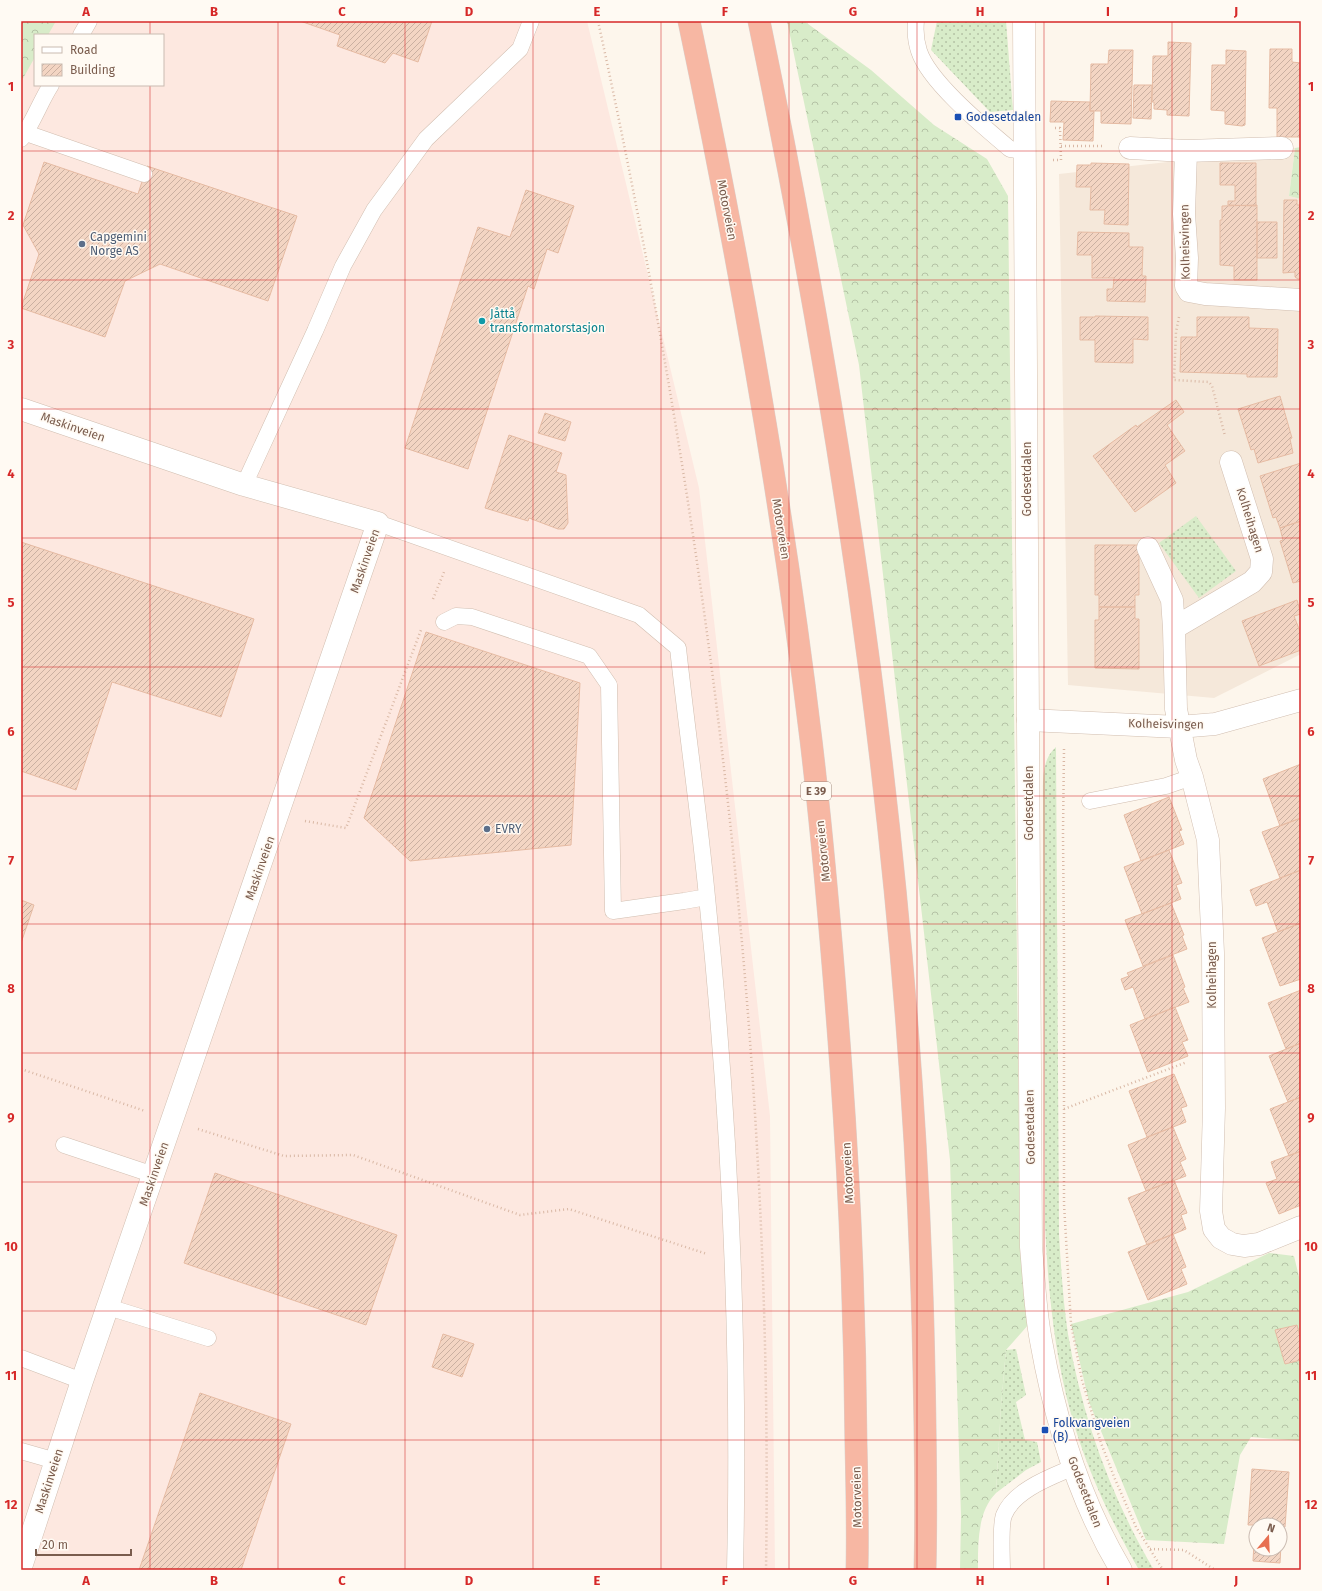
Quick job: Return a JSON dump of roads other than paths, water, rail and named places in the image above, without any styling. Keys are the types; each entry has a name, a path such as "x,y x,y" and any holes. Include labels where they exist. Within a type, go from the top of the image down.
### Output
{"highway":[{"name":"Motorveien","path":"689,21 749,327 794,608 824,856 848,1166 856,1381 857,1570"},
{"path":"759,21 812,290 835,430 860,595 892,855 916,1157 924,1400 925,1570"}],"street":[{"name":"Godesetdalen","path":"1024,21 1031,1248 1035,1295 1042,1347 1058,1416 1074,1467 1105,1543 1121,1570"},
{"path":"1130,148 1186,151 1282,148"},
{"name":"Kolheisvingen","path":"1186,151 1184,214 1187,258 1186,286 1189,291 1205,294 1301,300"},
{"name":"Maskinveien","path":"21,409 244,485 378,523 82,1381 21,1567"},
{"name":"Kolheihagen","path":"1174,628 1252,582 1261,572 1262,559 1231,462"},
{"name":"Kolheihagen","path":"1148,548 1172,600 1176,709 1186,760 1192,777 1208,840 1213,953 1212,1053 1214,1108 1211,1211 1214,1229 1221,1238 1232,1244 1244,1246 1259,1244 1301,1227"},
{"name":"Kolheisvingen","path":"1028,720 1179,727 1215,724 1301,700"}],"lane":[{"path":"82,34 89,21"},
{"path":"244,485 309,345 343,266 374,210 426,139 520,49 531,21"},
{"path":"916,21 915,32 919,52 926,65 940,84 1010,149 1025,151"},
{"path":"50,86 41,100 23,136 144,174"},
{"path":"378,523 639,615 678,648 707,897 722,1065 733,1254 736,1501 735,1570"},
{"path":"444,622 456,616 472,617 588,656 609,685 613,911 684,902 707,897"},
{"path":"1090,801 1166,786 1192,777"},
{"path":"64,1145 154,1175"},
{"path":"108,1307 208,1338"},
{"path":"21,1358 82,1381"},
{"path":"21,1451 56,1461"},
{"path":"1002,1570 1004,1515 1017,1495 1074,1467"}],"place":[{"name":"Godesetdalen","path":"958,117"},
{"name":"Capgemini Norge AS","path":"82,244"},
{"name":"Jåttå transformatorstasjon","path":"482,321"},
{"name":"EVRY","path":"487,829"},
{"name":"Folkvangveien (B)","path":"1045,1430"}]}
